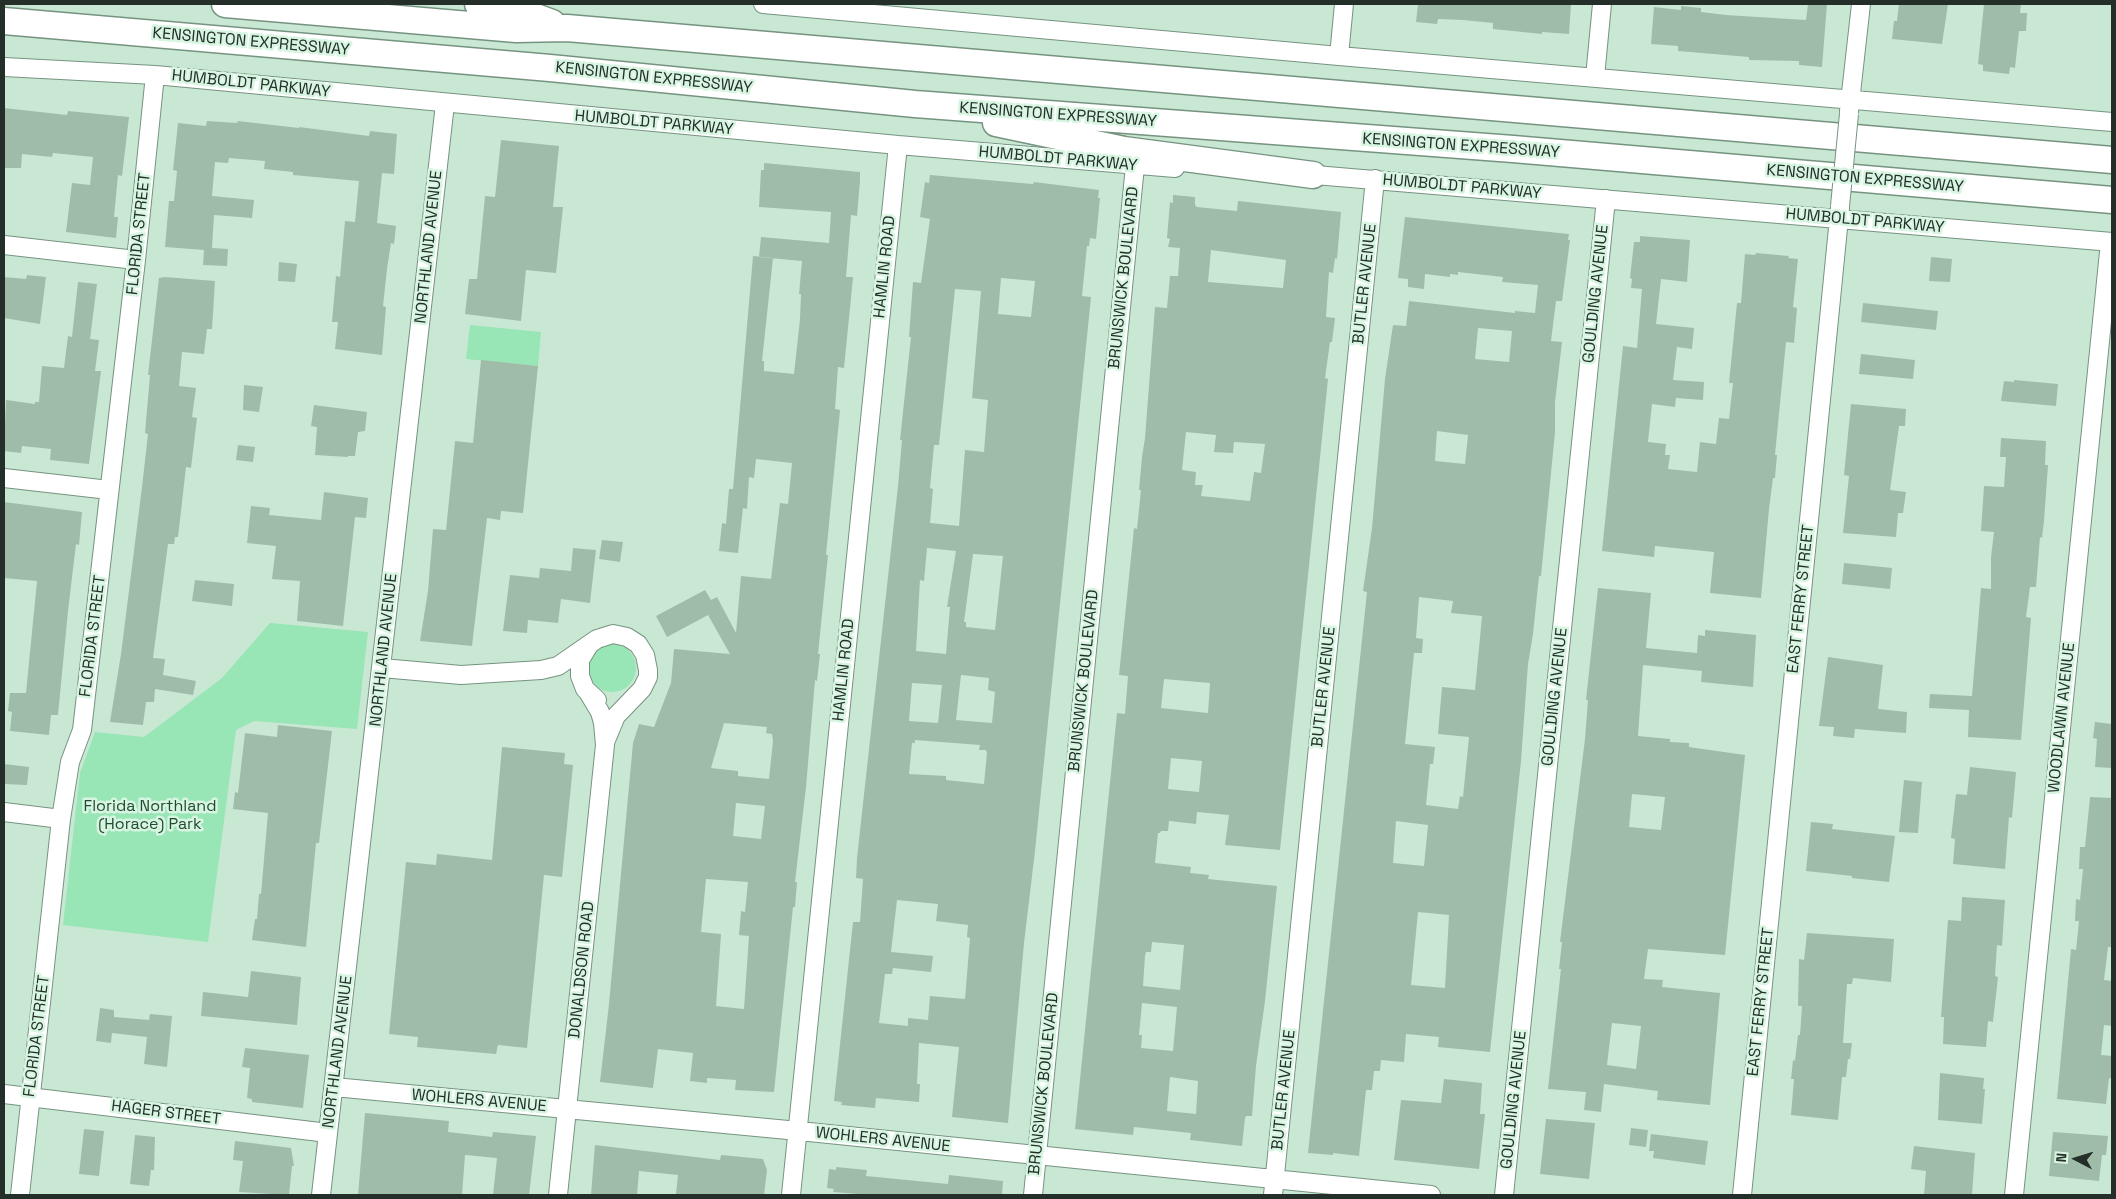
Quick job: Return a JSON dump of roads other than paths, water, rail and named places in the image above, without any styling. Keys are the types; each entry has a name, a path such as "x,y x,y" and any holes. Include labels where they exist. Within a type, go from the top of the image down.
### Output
{"highway":[{"path":"225,4 516,28 566,28 2112,160"},
{"path":"478,4 517,10 566,28"},
{"name":"KENSINGTON EXPRESSWAY","path":"4,21 560,69 915,104 1523,150 2112,200"},
{"path":"915,104 1051,136 1124,150 1313,175"}],"street":[{"path":"763,4 1595,77 1850,107 2112,122"},
{"path":"1339,56 1344,4"},
{"path":"1595,77 1602,4"},
{"name":"EAST FERRY STREET","path":"1742,1195 1861,4"},
{"name":"HUMBOLDT PARKWAY","path":"4,67 155,74 445,104 1134,166 1375,179 1606,199 1840,213 2111,242"},
{"name":"FLORIDA STREET","path":"20,1195 61,819 70,762 82,730 136,260 155,74"},
{"name":"NORTHLAND AVENUE","path":"321,1195 445,104"},
{"name":"HAMLIN ROAD","path":"791,1195 898,146"},
{"name":"BRUNSWICK BOULEVARD","path":"1033,1195 1134,166"},
{"name":"BUTLER AVENUE","path":"1274,1187 1375,179"},
{"name":"GOULDING AVENUE","path":"1504,1195 1606,199"},
{"name":"WOODLAWN AVENUE","path":"2014,1195 2111,242"},
{"path":"4,246 136,260"},
{"path":"4,478 110,490"},
{"name":"DONALDSON ROAD","path":"382,668 461,675 541,670 558,666 597,639 613,634 627,637 643,651 648,670 645,684 639,694 616,716 605,745"},
{"path":"597,639 590,644 583,654 579,666 581,681 587,691 599,701 612,704 630,700 639,694"},
{"name":"DONALDSON ROAD","path":"541,670 566,674 587,691 600,712 604,723 605,745 558,1195"},
{"path":"4,812 61,819"},
{"name":"WOHLERS AVENUE","path":"334,1087 1037,1156 1274,1187 1430,1195"},
{"name":"HAGER STREET","path":"4,1094 328,1133"}],"park label":[{"name":"Florida Northland (Horace) Park","path":"150,816"}]}
